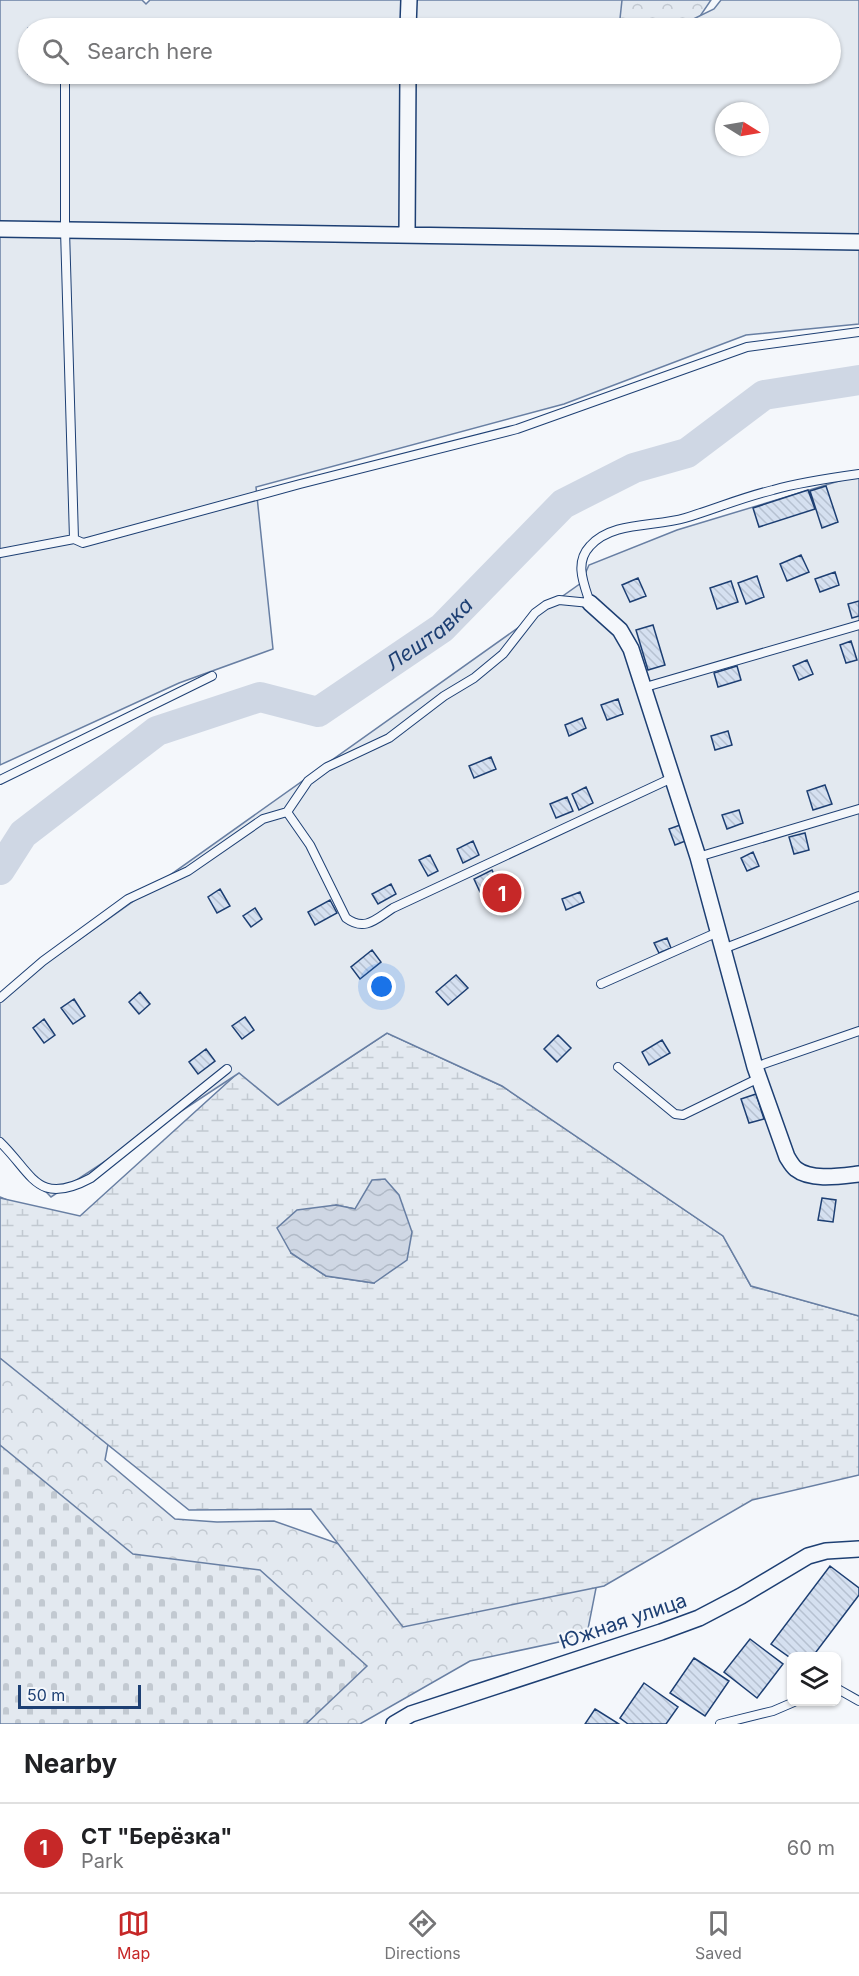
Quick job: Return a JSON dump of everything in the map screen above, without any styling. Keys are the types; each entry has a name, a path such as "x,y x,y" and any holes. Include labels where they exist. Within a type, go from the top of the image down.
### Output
{"street":[{"path":"408,18 409,0"},
{"path":"407,235 408,84"},
{"path":"0,229 859,242"},
{"path":"590,603 620,630 631,649 698,857 757,1072 787,1157 795,1168 806,1174 819,1176 859,1174"},
{"name":"Южная улица","path":"394,1724 411,1714 661,1632 699,1617 741,1596 808,1556 826,1551 859,1549"}],"lane":[{"path":"65,84 65,230 74,539"},
{"path":"0,553 74,539 83,543 300,484 517,429 747,347 859,332"},
{"path":"0,998 43,961 128,899 188,871 263,819 286,812 308,781 327,767 389,738 444,696 481,672 503,654 535,613 546,604 559,600 590,603 580,571 588,548 599,538 614,531 683,519 772,490 859,474"},
{"path":"642,688 859,625"},
{"path":"0,780 212,676"},
{"path":"286,812 310,845 346,918 360,925 369,923 393,908 672,778"},
{"path":"698,857 859,809"},
{"path":"723,950 859,896"},
{"path":"601,984 718,932"},
{"path":"618,1066 675,1114 683,1115 757,1072 859,1032"},
{"path":"0,1142 33,1181 46,1187 60,1189 76,1186 91,1178 227,1069"},
{"path":"841,1690 859,1701"},
{"path":"720,1724 773,1711 787,1704"}],"green space":[{"path":"0,0 142,0 146,4 150,0 622,0 620,18 18,18 18,84 841,84 841,18 696,18 714,9 721,0 859,0 859,324 746,335 564,404 256,487 273,649 179,683 0,765"},
{"path":"432,0 711,0 699,18 426,18"},
{"path":"859,475 859,1316 751,1286 723,1236 502,1086 387,1033 278,1105 239,1073 51,1197 0,1144 0,996 581,583 589,565 677,530"},
{"path":"387,1033 502,1086 723,1236 751,1286 859,1316 859,1475 752,1500 604,1586 403,1627 311,1509 189,1510 0,1358 0,1198 80,1216 239,1072 278,1105","holes":["336,1205 355,1209 374,1283 326,1276 291,1253"]},
{"path":"0,1197 56,1220 118,1392 105,1460 175,1519 217,1522 274,1521 339,1544 598,1578 588,1629 559,1642 470,1661 360,1724 0,1724"},
{"path":"0,1445 133,1554 260,1570 367,1666 306,1724 0,1724"}],"water":[{"path":"385,1179 399,1195 412,1232 407,1260 374,1283 326,1276 291,1253 277,1228 297,1210 336,1205 355,1209 372,1180"}],"building":[{"path":"826,486 838,522 822,528 810,491"},
{"path":"808,490 815,509 759,527 753,508"},
{"path":"801,555 809,572 787,581 780,564"},
{"path":"835,572 839,585 820,592 815,579"},
{"path":"757,576 764,597 746,604 738,583"},
{"path":"638,578 646,596 630,602 622,585"},
{"path":"731,581 738,602 717,609 710,588"},
{"path":"859,601 859,616 852,618 848,604"},
{"path":"653,625 665,665 648,670 636,630"},
{"path":"851,641 857,660 846,663 840,645"},
{"path":"807,660 813,674 799,680 793,666"},
{"path":"737,666 741,680 718,687 714,673"},
{"path":"618,699 623,714 607,720 601,705"},
{"path":"582,718 586,728 569,736 565,725"},
{"path":"728,731 732,745 715,750 711,736"},
{"path":"491,757 496,769 474,778 469,766"},
{"path":"825,785 832,804 813,810 807,791"},
{"path":"586,787 593,803 579,810 572,794"},
{"path":"567,797 573,811 556,818 550,804"},
{"path":"739,810 743,823 727,829 722,815"},
{"path":"683,824 688,840 675,845 669,829"},
{"path":"805,833 809,850 794,854 789,837"},
{"path":"473,841 479,855 463,863 457,849"},
{"path":"753,852 759,866 747,871 741,858"},
{"path":"430,855 438,871 428,876 419,860"},
{"path":"492,870 498,883 480,892 474,879"},
{"path":"391,884 396,894 378,904 372,894"},
{"path":"220,889 230,906 217,913 208,897"},
{"path":"580,892 584,902 566,910 562,899"},
{"path":"330,900 337,913 315,925 308,912"},
{"path":"255,908 262,919 251,927 243,916"},
{"path":"667,938 671,948 659,953 654,943"},
{"path":"372,950 381,962 360,979 351,967"},
{"path":"456,975 468,988 448,1005 436,992"},
{"path":"140,992 150,1004 139,1014 129,1002"},
{"path":"74,999 85,1016 73,1024 61,1008"},
{"path":"245,1017 254,1030 242,1039 232,1026"},
{"path":"44,1019 55,1035 44,1043 33,1028"},
{"path":"558,1035 571,1048 557,1062 544,1049"},
{"path":"662,1040 670,1053 649,1065 642,1052"},
{"path":"206,1049 215,1061 198,1074 189,1062"},
{"path":"756,1094 764,1119 749,1123 741,1099"},
{"path":"822,1198 836,1200 833,1222 818,1220"},
{"path":"830,1566 859,1588 859,1595 816,1652 787,1652 787,1655 771,1644"},
{"path":"750,1639 783,1664 757,1698 724,1672"},
{"path":"694,1658 729,1681 705,1716 670,1693"},
{"path":"644,1683 678,1707 666,1724 628,1724 620,1718"},
{"path":"595,1709 619,1724 585,1724"}],"waterway":[{"name":"Лештавка","path":"0,870 23,834 157,731 260,697 318,712 442,628 563,504 634,468 687,453 764,395 859,380"}],"place":[{"name":"СТ \"Берёзка\"","path":"502,893"}]}
